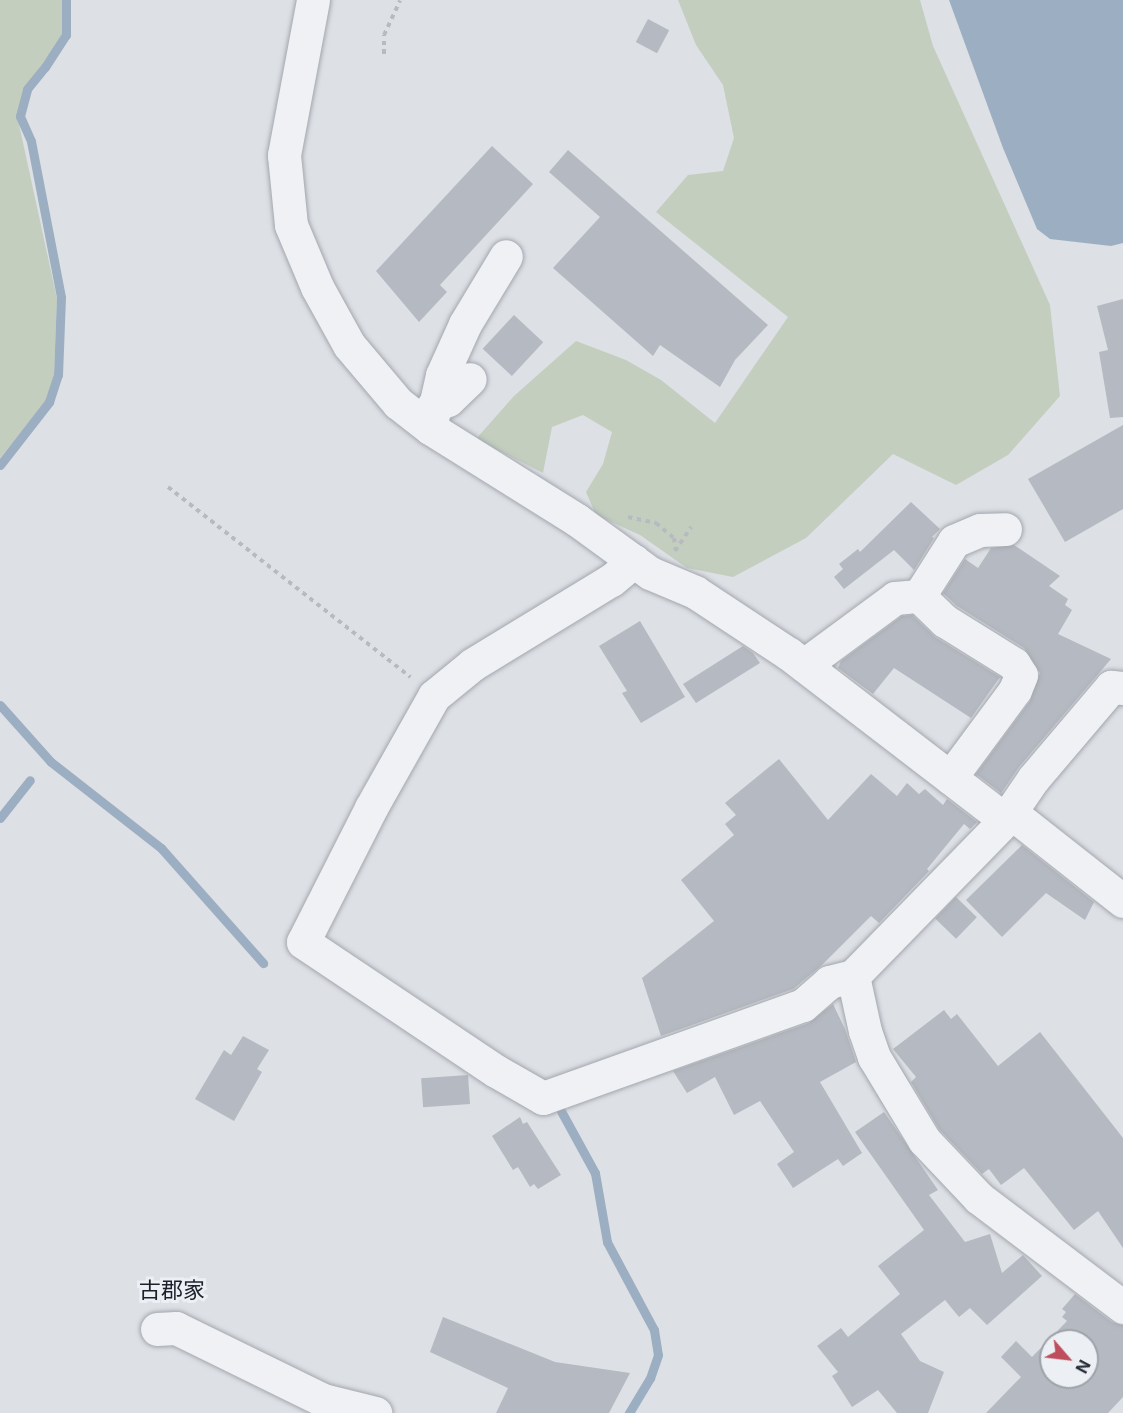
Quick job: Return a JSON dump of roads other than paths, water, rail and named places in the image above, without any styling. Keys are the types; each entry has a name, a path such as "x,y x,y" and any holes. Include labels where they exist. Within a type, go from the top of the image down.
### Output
{"street":[{"path":"313,0 284,155 291,225 317,287 349,345 398,403 432,417 650,573 695,592 804,665 950,778 1007,816 1123,901"},
{"path":"432,417 442,375 465,324 506,255"},
{"path":"432,417 470,380"},
{"path":"919,596 954,541 980,530 1005,529"},
{"path":"634,561 611,580 472,665 434,696 371,808 303,942 496,1071 543,1098 794,1008 811,999 829,982 854,976 1007,816 1033,779 1111,687 1123,688"},
{"path":"804,665 895,598 919,596 945,621 1014,664 1021,675 1015,690 950,778"},
{"path":"854,976 872,1052 924,1140 979,1198 1123,1307"},
{"path":"157,1329 176,1328 323,1400 375,1413"}],"water":[{"path":"949,0 1123,0 1123,243 1111,246 1050,239 1037,229 1003,148"}],"waterway":[{"path":"0,465 49,402 58,375 61,297 31,141 20,116 27,89 66,35 66,0"},
{"path":"0,705 51,762 161,848 263,963"},
{"path":"0,818 30,780"},
{"path":"561,1111 595,1173 607,1242 654,1330 658,1355 650,1378 629,1413"}],"district":[{"name":"古郡家","path":"172,1291"}]}
